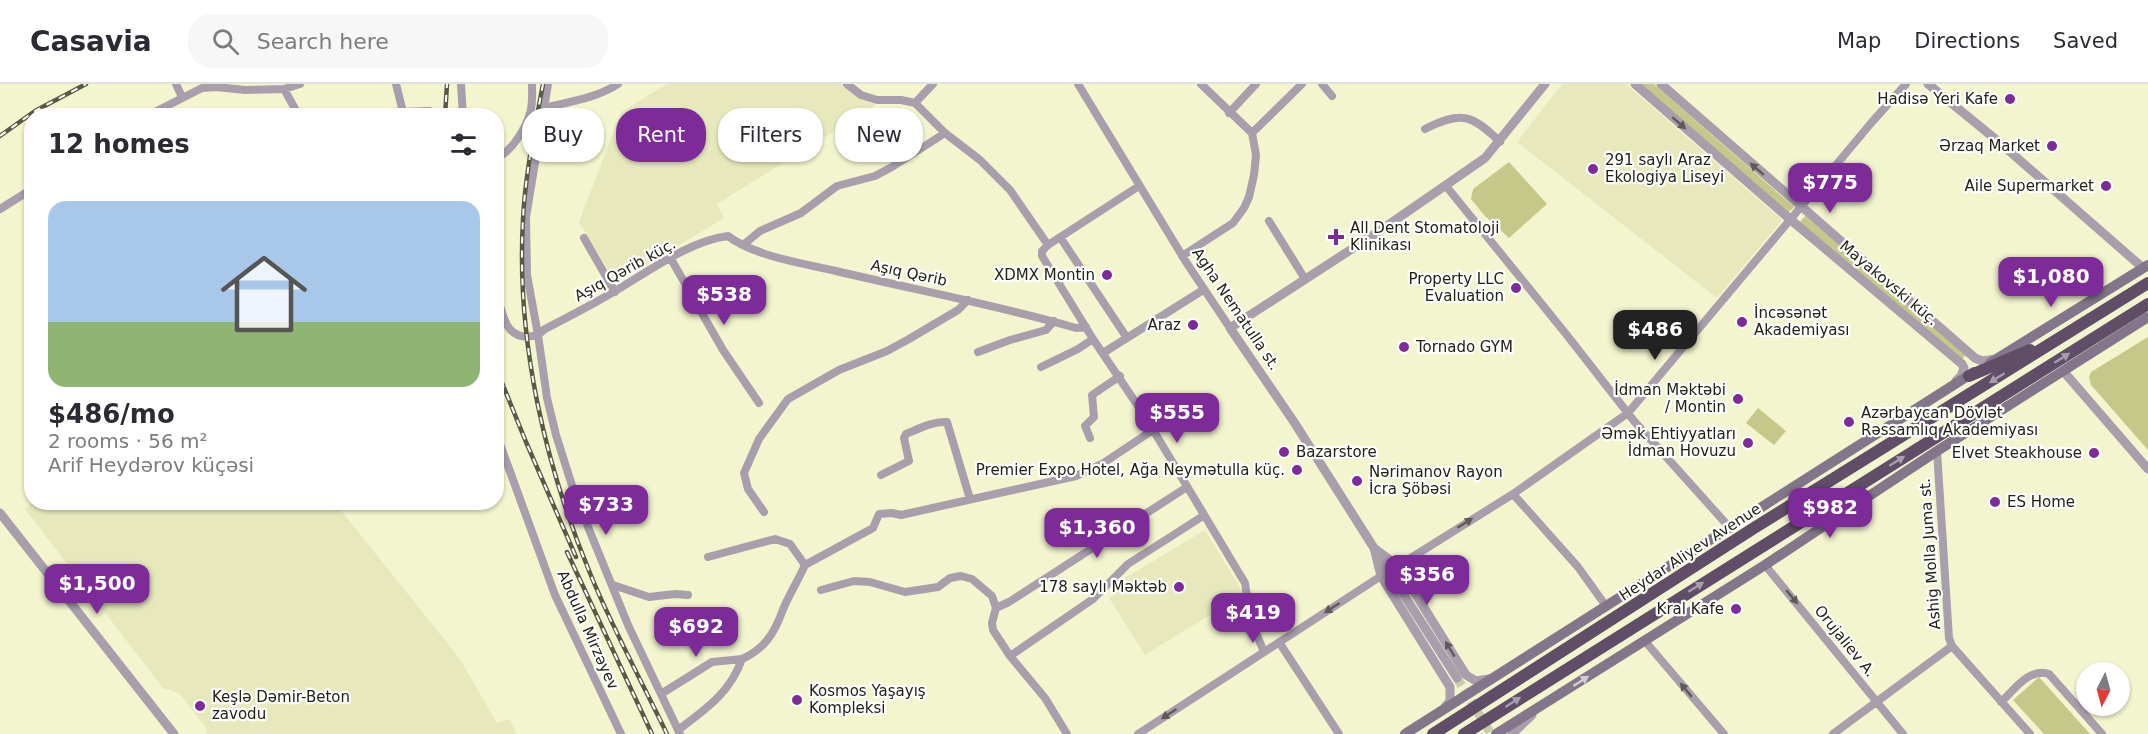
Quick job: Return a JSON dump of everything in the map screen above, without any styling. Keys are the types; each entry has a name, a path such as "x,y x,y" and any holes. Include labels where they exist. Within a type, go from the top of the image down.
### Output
{"highway":[{"name":"Heydar Aliyev Avenue","path":"1433,734 1754,528 2148,283"},
{"path":"1464,734 2148,304"},
{"path":"1969,376 2064,336"}],"main road":[{"path":"1405,734 1945,391 2146,267"},
{"path":"1496,734 1765,565 1937,451 2148,318"}],"street":[{"path":"177,84 182,97"},
{"path":"162,108 196,90 208,87 245,90 284,89 300,84"},
{"path":"396,84 403,108"},
{"path":"461,84 462,108"},
{"path":"504,154 508,152 530,113 532,84"},
{"path":"548,84 544,108 591,96 618,84"},
{"path":"847,84 861,95 877,100 901,100 915,104 945,133 980,160 1010,190 1048,245"},
{"path":"915,104 933,84"},
{"name":"Agha Nematulla st.","path":"1078,84 1203,290 1294,422 1374,548 1381,576 1450,687 1450,701 1443,710"},
{"path":"1182,256 1233,223 1249,197 1254,175 1256,155 1252,133 1201,84"},
{"path":"1229,113 1256,84"},
{"path":"1252,133 1302,84"},
{"path":"1323,84 1332,96"},
{"path":"1230,328 1485,158 1545,84"},
{"name":"Mayakovski küç.","path":"1635,84 1791,220 1962,364 1963,373 1945,391"},
{"name":"Mayakovski küç.","path":"1661,84 1975,358 1982,361 1996,359"},
{"path":"1492,678 1476,681 1466,675 1398,566 1513,494 1628,412 1906,84"},
{"path":"1928,84 2146,267"},
{"path":"284,89 295,108"},
{"path":"1425,129 1451,118 1473,119 1484,126 1500,142"},
{"path":"743,245 760,231 801,213 837,186 875,176 892,168 945,133"},
{"path":"535,162 526,217 527,275 547,398 556,435 575,495 628,625 679,732 715,702 736,676 742,660"},
{"path":"1138,186 1048,245 1042,251 1044,260 1093,339 1120,376 1245,583 1251,621 1264,652"},
{"path":"1446,186 1628,412 1730,528"},
{"path":"0,209 24,194"},
{"path":"1269,221 1305,279"},
{"name":"Aşıq Qərib küç.","path":"538,335 671,259 704,242 728,236"},
{"name":"Aşıq Qərib","path":"728,236 743,245 781,258 968,300 1076,328 1086,327"},
{"path":"1060,237 1127,338"},
{"path":"584,238 615,292"},
{"path":"671,259 723,350 759,403"},
{"path":"1103,353 1203,290"},
{"path":"764,512 748,489 744,473 759,439 788,399 839,370 887,351 909,339 957,310 968,300"},
{"path":"504,314 509,329 520,337 528,338 538,335"},
{"path":"978,352 1003,342 1046,330 1054,321"},
{"path":"1041,367 1093,339"},
{"path":"2064,372 2148,470"},
{"path":"1090,438 1085,426 1094,417 1092,395 1120,376"},
{"path":"881,475 909,461 904,438 906,434 924,426 947,422 970,499"},
{"path":"661,694 712,663 730,659 742,660 755,654 772,635 805,566 873,528 879,514 901,515 1076,476 1102,464 1153,430"},
{"name":"Ashig Molla Juma st.","path":"1937,451 1947,631 1952,646 2030,734"},
{"name":"Abdulla Mirzəyev","path":"504,455 555,595 621,734"},
{"path":"996,608 1009,602 1187,487"},
{"path":"1513,494 1571,558 1606,606"},
{"path":"0,513 174,734"},
{"path":"1010,656 1093,599 1128,564 1203,516"},
{"path":"708,557 775,539 790,544 805,566"},
{"path":"1374,548 1457,678"},
{"name":"Agha Nematulla st.","path":"1374,548 1398,566"},
{"name":"Orujaliev A.","path":"1765,565 1903,734"},
{"path":"821,590 854,581 870,582 895,590 915,591 939,587 950,578 961,576 972,579 992,596 996,608 992,623 993,630 1010,656 1045,698 1067,734"},
{"path":"1138,734 1381,576"},
{"path":"613,585 649,597 688,595"},
{"path":"1644,640 1724,734"},
{"path":"1280,642 1339,734"},
{"path":"1833,734 1952,646"},
{"path":"2001,702 2036,672 2049,674 2102,734"},
{"path":"1512,734 1543,706"}],"shaded area":[{"path":"667,84 841,84 860,98 876,105 871,108 835,108 835,131 823,138 823,108 718,108 718,162 784,162 717,204 724,218 647,265 640,261 613,278 579,222 602,162 604,162 616,125 616,162 706,162 706,108 628,108"},
{"path":"1562,84 1626,84 1782,220 1717,298 1517,142"},
{"path":"1641,84 1654,84 1794,207 1788,213"},
{"path":"1509,162 1547,204 1509,238 1484,215 1471,199 1473,189"},
{"path":"1805,216 1967,354 1961,360 1799,223"},
{"path":"2148,337 2148,450 2091,385 2089,377 2091,372"},
{"path":"1758,408 1786,431 1774,445 1746,423"},
{"path":"26,510 341,510 460,659 497,723 509,719 517,734 206,734 207,729 179,693 163,688"},
{"name":"178 saylı Məktəb","path":"1205,530 1244,594 1145,655 1109,598 1115,594 1123,579"},
{"path":"2039,677 2090,734 2044,734 2013,700"}],"tunnel":[{"path":"1457,678 1491,734"}],"railway":[{"path":"41,108 86,84"},
{"path":"446,108 447,84"},
{"path":"543,84 526,186 522,265 529,357 537,402 560,492 575,535 609,617 667,734"},
{"path":"0,136 24,119"},
{"path":"504,388 576,557"},
{"path":"567,552 652,734"}],"place":[{"name":"Hadisə Yeri Kafe","path":"2010,99"},
{"name":"Ərzaq Market","path":"2052,146"},
{"name":"291 saylı Araz Ekologiya Liseyi","path":"1593,169"},
{"name":"Aile Supermarket","path":"2106,186"},
{"name":"All Dent Stomatoloji Klinikası","path":"1336,237"},
{"name":"XDMX Montin","path":"1107,275"},
{"name":"Property LLC Evaluation","path":"1516,288"},
{"name":"İncəsənət Akademiyası","path":"1742,322"},
{"name":"Araz","path":"1193,325"},
{"name":"Tornado GYM","path":"1404,347"},
{"name":"İdman Məktəbi / Montin","path":"1738,399"},
{"name":"Azərbaycan Dövlət Rəssamlıq Akademiyası","path":"1849,422"},
{"name":"Əmək Ehtiyyatları İdman Hovuzu","path":"1748,443"},
{"name":"Bazarstore","path":"1284,452"},
{"name":"Elvet Steakhouse","path":"2094,453"},
{"name":"Premier Expo Hotel, Ağa Neymətulla küç.","path":"1297,470"},
{"name":"Nərimanov Rayon İcra Şöbəsi","path":"1357,481"},
{"name":"ES Home","path":"1995,502"},
{"name":"178 saylı Məktəb","path":"1179,587"},
{"name":"Kral Kafe","path":"1736,609"},
{"name":"Kosmos Yaşayış Kompleksi","path":"797,700"},
{"name":"Keşlə Dəmir-Beton zavodu","path":"200,706"}]}
